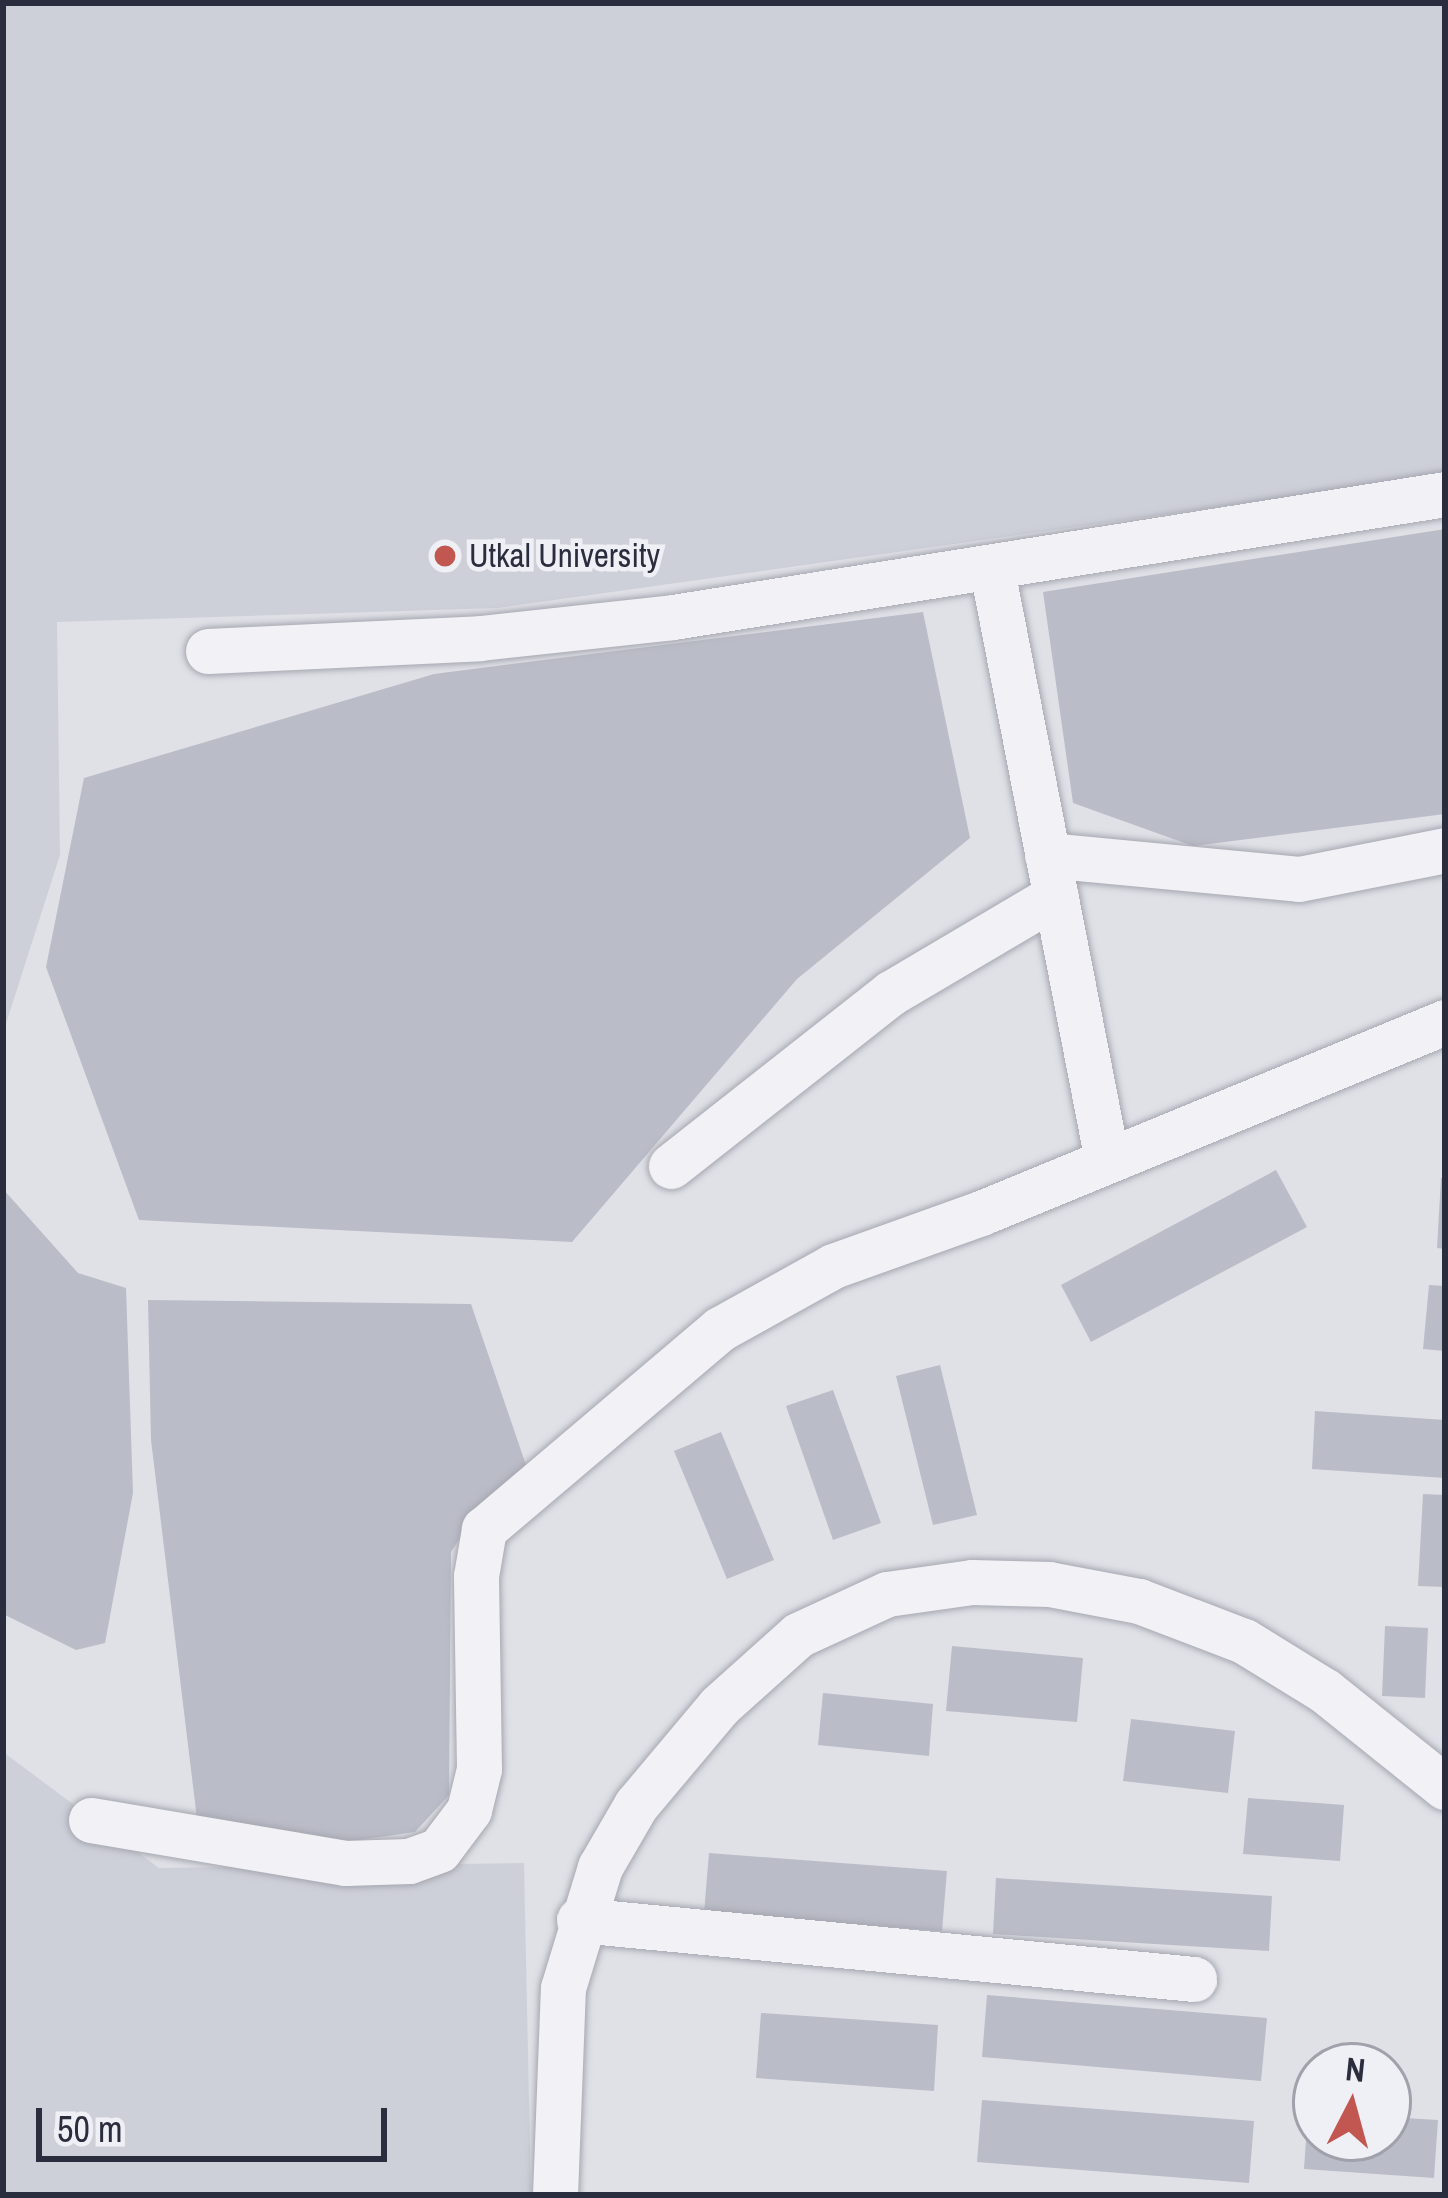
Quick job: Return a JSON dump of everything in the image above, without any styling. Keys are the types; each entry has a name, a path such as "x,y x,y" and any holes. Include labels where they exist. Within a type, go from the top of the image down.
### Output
{"street":[{"path":"208,652 547,632 992,571 1445,494"},
{"path":"992,571 1107,1160"},
{"path":"671,1166 891,993 1051,876 1299,879 1445,850"},
{"path":"91,1820 345,1863 410,1861 440,1850 470,1810 479,1769 476,1576 484,1529 765,1298 1445,1022"},
{"path":"566,2194 553,2093 579,1920 636,1805 719,1706 798,1635 887,1594 1030,1583 1139,1601 1244,1641 1325,1691 1445,1787"},
{"path":"579,1920 1194,1979"}],"shaded area":[{"name":"Utkal University","path":"3,3 1445,3 1445,475 498,608 57,622 60,855 3,1033"},
{"path":"3,1752 159,1868 524,1863 531,2195 3,2195"}],"building":[{"path":"1445,529 1445,814 1193,846 1073,803 1043,592"},
{"path":"923,612 970,838 797,979 572,1242 139,1220 46,967 84,778 434,674"},
{"path":"1276,1170 1307,1227 1091,1342 1061,1285"},
{"path":"1441,1178 1445,1178 1445,1249 1437,1248"},
{"path":"3,1189 78,1273 126,1288 133,1493 105,1643 76,1650 3,1614"},
{"path":"1429,1285 1445,1286 1445,1351 1423,1349"},
{"path":"148,1300 471,1304 527,1468 481,1506 451,1552 449,1795 415,1832 339,1843 197,1819 151,1440"},
{"path":"940,1365 977,1515 933,1525 896,1376"},
{"path":"833,1390 881,1523 833,1540 786,1406"},
{"path":"1315,1411 1445,1420 1445,1478 1312,1469"},
{"path":"721,1432 774,1560 727,1579 674,1451"},
{"path":"1423,1494 1445,1495 1445,1587 1418,1586"},
{"path":"1385,1626 1428,1628 1425,1698 1382,1696"},
{"path":"952,1646 1083,1658 1077,1722 946,1711"},
{"path":"823,1693 933,1704 929,1756 818,1745"},
{"path":"1131,1719 1235,1731 1228,1793 1123,1781"},
{"path":"1248,1798 1344,1805 1340,1861 1243,1854"},
{"path":"709,1853 947,1871 942,1931 704,1913"},
{"path":"996,1878 1272,1896 1269,1951 993,1934"},
{"path":"987,1995 1267,2018 1261,2081 982,2057"},
{"path":"761,2013 938,2025 934,2091 756,2078"},
{"path":"982,2100 1254,2121 1249,2183 977,2162"},
{"path":"1412,2118 1438,2120 1434,2178 1304,2169 1304,2162 1412,2162"}],"place":[{"name":"Utkal University","path":"445,556"}]}
